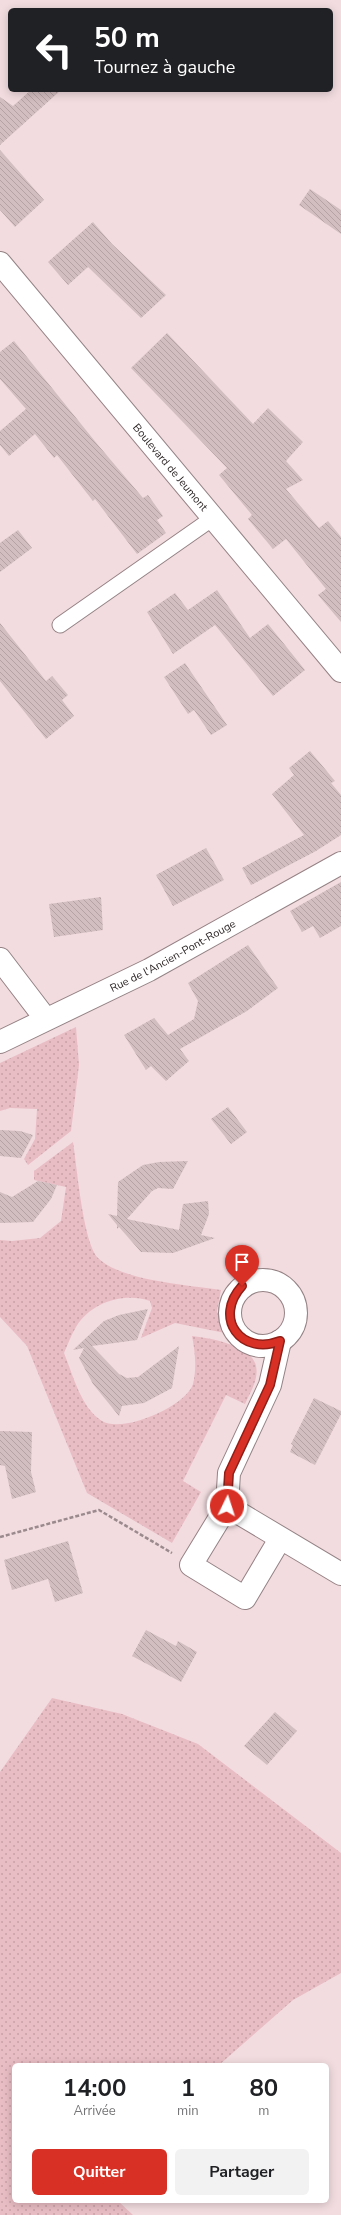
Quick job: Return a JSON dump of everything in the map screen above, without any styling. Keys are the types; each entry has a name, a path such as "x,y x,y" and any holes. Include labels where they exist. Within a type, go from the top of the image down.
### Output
{"street":[{"name":"Boulevard de Jeumont","path":"0,263 341,671"},
{"name":"Rue de l'Ancien-Pont-Rouge","path":"0,1042 45,1018 149,970 341,863"},
{"path":"0,959 45,1018"},
{"path":"280,1341 270,1385 229,1473 227,1506 191,1566 245,1598 280,1539"},
{"path":"227,1506 341,1574"}],"lane":[{"path":"60,625 213,518"}],"path":[{"path":"0,1537 99,1510 191,1566"}],"shaded area":[{"path":"76,1027 79,1065 71,1131 28,1165 24,1159 35,1139 37,1109 10,1108 0,1111 0,1063"},
{"path":"73,1142 88,1237 98,1258 109,1266 139,1277 174,1284 221,1290 217,1311 225,1333 175,1323 141,1338 152,1308 150,1301 130,1298 109,1301 99,1305 82,1318 71,1336 64,1353 74,1381 88,1408 102,1421 112,1424 124,1424 153,1416 179,1401 188,1392 193,1384 195,1360 192,1336 219,1341 238,1348 247,1353 253,1359 256,1366 257,1371 255,1381 245,1404 226,1395 183,1481 201,1492 172,1543 87,1493 27,1346 0,1317 0,1240 12,1241 40,1238 61,1221 66,1187 34,1180 34,1171"},
{"path":"52,1698 122,1714 198,1744 341,1853 341,1973 293,2000 221,2063 12,2063 12,2203 120,2203 133,2215 0,2215 0,1772"}],"building":[{"path":"29,92 59,92 0,145 0,97 13,106"},
{"path":"0,150 44,200 15,227 0,210"},
{"path":"310,189 341,210 341,234 299,205"},
{"path":"93,222 112,244 166,295 141,318 88,267 68,285 48,262"},
{"path":"167,333 253,424 268,408 303,442 286,461 303,480 286,489 319,528 328,521 341,537 341,622 318,595 326,589 286,539 273,549 248,519 252,515 219,475 227,468 131,368"},
{"path":"14,341 143,498 148,495 163,516 157,520 166,533 137,554 95,499 93,501 57,455 54,458 35,434 9,456 0,445 0,431 26,409 0,379 0,352"},
{"path":"18,530 32,548 0,572 0,543"},
{"path":"217,590 250,638 268,624 305,670 273,696 215,625 173,654 147,612 175,593 188,610"},
{"path":"0,623 46,681 52,676 68,695 62,700 74,716 46,739 0,681"},
{"path":"185,663 227,725 211,735 194,710 188,714 164,677"},
{"path":"310,751 335,781 331,783 341,795 341,835 316,851 251,885 242,868 304,835 272,794 294,775 289,768"},
{"path":"206,848 224,880 173,906 156,875"},
{"path":"341,882 341,926 320,938 313,926 302,932 290,911"},
{"path":"101,897 103,930 54,937 49,904"},
{"path":"248,945 278,988 247,1011 180,1049 189,1061 166,1081 151,1066 146,1070 124,1035 154,1018 168,1035 194,1019 198,1001 188,983"},
{"path":"228,1107 247,1132 231,1144 211,1119"},
{"path":"0,1130 20,1131 33,1135 21,1158 0,1156"},
{"path":"188,1161 173,1189 158,1188 152,1191 127,1219 179,1230 183,1204 208,1201 209,1214 201,1235 215,1238 173,1253 141,1252 119,1227 117,1229 117,1225 108,1214 117,1216 118,1182 143,1165 159,1162"},
{"path":"38,1181 57,1185 51,1199 33,1222 0,1223 0,1192 12,1197"},
{"path":"148,1309 137,1340 92,1346 119,1374 127,1378 138,1377 179,1346 172,1388 144,1403 122,1406 119,1416 93,1384 79,1358 84,1348 73,1350 104,1321 119,1315"},
{"path":"314,1398 341,1411 341,1414 315,1465 290,1452 293,1445 291,1444"},
{"path":"0,1431 32,1432 31,1472 36,1492 12,1499 5,1466 0,1465"},
{"path":"68,1541 83,1593 55,1602 48,1579 12,1590 4,1560"},
{"path":"146,1630 176,1646 178,1641 197,1652 181,1682 132,1656"},
{"path":"275,1712 297,1731 267,1765 244,1746"}],"route":[{"path":"227,1506 229,1473 270,1385 280,1341 271,1345 260,1346 250,1344 241,1338 235,1330 231,1321 230,1312 236,1293 242,1286"}]}
